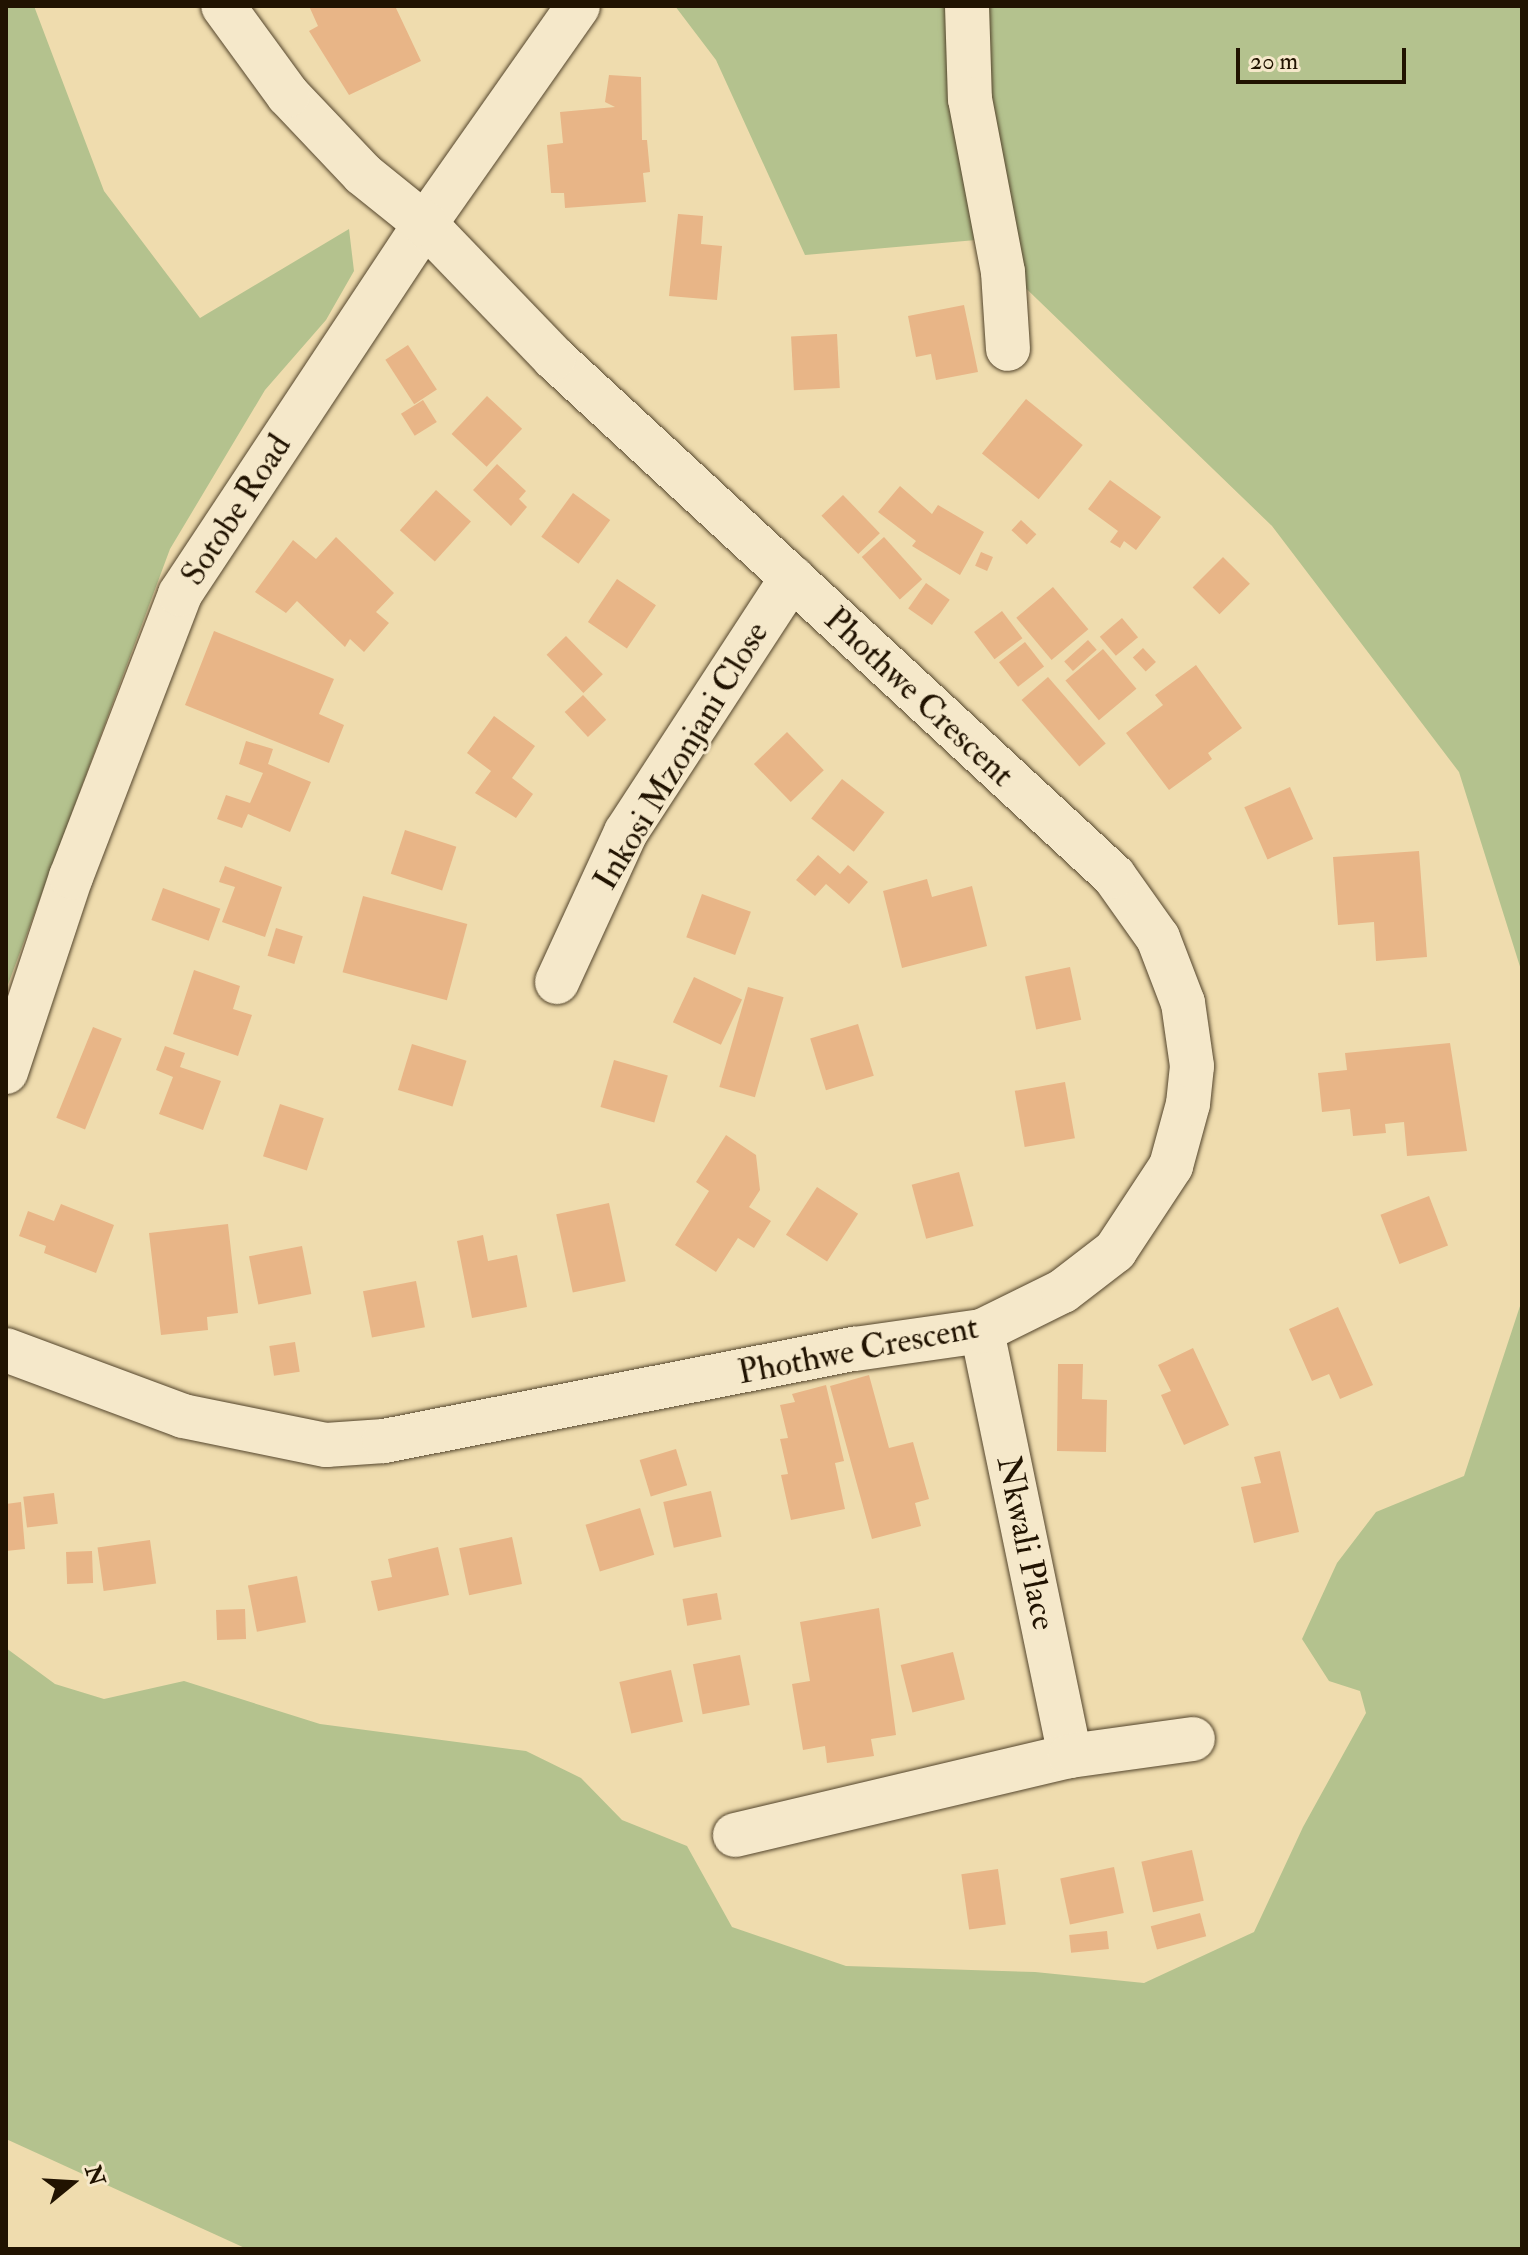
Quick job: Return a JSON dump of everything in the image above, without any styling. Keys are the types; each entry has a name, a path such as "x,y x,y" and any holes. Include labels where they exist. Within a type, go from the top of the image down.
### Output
{"street":[{"name":"Phothwe Crescent","path":"6,1350 183,1416 326,1445 384,1441 855,1349 982,1331 1090,1273 1115,1251 1153,1198 1171,1166 1188,1104 1192,1066 1183,1003 1158,938 1114,876 554,358 425,224 363,174 288,95 223,6"},
{"name":"Sotobe Road","path":"6,1072 71,877 180,594 425,224 578,6"},
{"path":"967,6 970,99 1003,272 1008,349"},
{"name":"Inkosi Mzonjani Close","path":"557,982 626,832 792,577"},
{"name":"Nkwali Place","path":"982,1331 1070,1756"},
{"path":"735,1835 1070,1756 1193,1739"}],"green space":[{"path":"6,6 34,6 104,191 200,318 349,229 354,271 326,320 265,390 170,549 6,990"},
{"path":"675,6 1522,6 1522,973 1459,772 1272,526 976,240 805,255 716,60"},
{"path":"1522,1300 1522,2249 247,2249 6,2139 6,1648 55,1684 104,1699 184,1681 320,1724 526,1751 581,1778 622,1820 687,1846 732,1927 846,1966 1035,1972 1144,1983 1254,1932 1303,1827 1366,1713 1360,1691 1329,1681 1302,1639 1337,1563 1376,1512 1464,1476"}],"building":[{"path":"309,6 395,6 421,61 349,95 309,31 318,26"},
{"path":"609,75 641,77 642,140 647,140 650,172 643,173 646,202 565,208 564,193 551,193 547,145 563,143 560,112 615,107 605,102"},
{"path":"678,214 703,216 701,244 722,246 717,300 669,296"},
{"path":"964,305 978,372 936,380 931,354 916,357 908,316"},
{"path":"837,334 840,388 794,390 791,336"},
{"path":"408,345 437,389 414,404 385,360"},
{"path":"487,396 522,429 487,467 452,434"},
{"path":"1026,399 1083,445 1039,499 982,453"},
{"path":"423,400 437,422 415,436 401,414"},
{"path":"497,464 526,491 519,499 527,507 511,526 473,490"},
{"path":"1110,480 1161,517 1136,550 1124,541 1120,548 1110,542 1118,531 1088,509"},
{"path":"900,486 932,514 938,505 984,532 960,575 912,546 916,541 878,512"},
{"path":"436,490 471,521 435,562 400,530"},
{"path":"573,493 610,520 578,564 541,537"},
{"path":"843,495 880,533 858,554 821,516"},
{"path":"1021,520 1036,534 1027,545 1011,530"},
{"path":"336,537 394,593 376,612 389,623 364,652 350,639 345,647 297,601 286,613 255,592 293,540 316,559"},
{"path":"884,537 922,579 900,599 862,557"},
{"path":"981,552 993,557 987,571 975,566"},
{"path":"1223,557 1250,584 1219,614 1193,587"},
{"path":"617,579 656,605 627,648 588,622"},
{"path":"926,583 950,600 932,625 908,608"},
{"path":"1053,587 1088,629 1052,660 1016,618"},
{"path":"1002,611 1022,638 995,659 974,632"},
{"path":"1122,618 1138,637 1116,656 1100,637"},
{"path":"214,631 334,679 319,714 344,725 329,763 185,705"},
{"path":"566,636 603,674 583,693 547,655"},
{"path":"1088,640 1097,650 1073,671 1064,661"},
{"path":"1025,642 1044,666 1018,687 999,662"},
{"path":"1143,648 1156,662 1146,671 1133,658"},
{"path":"1103,649 1136,689 1099,720 1065,680"},
{"path":"1196,665 1242,728 1208,753 1212,759 1169,790 1126,733 1163,705 1155,695"},
{"path":"1048,677 1106,743 1079,766 1022,700"},
{"path":"583,695 606,720 588,737 565,712"},
{"path":"494,716 535,746 512,778 533,794 516,818 475,793 491,771 467,753"},
{"path":"787,732 824,770 791,802 754,764"},
{"path":"246,741 273,749 268,764 311,782 290,832 248,814 242,828 217,819 226,795 250,803 263,773 239,764"},
{"path":"842,779 885,812 854,852 811,818"},
{"path":"1290,787 1313,839 1268,859 1244,807"},
{"path":"405,830 456,847 442,890 391,874"},
{"path":"1419,851 1427,957 1376,961 1374,922 1338,925 1333,857"},
{"path":"818,855 840,874 848,865 868,882 849,904 826,884 815,896 796,880"},
{"path":"225,866 282,887 265,937 222,922 235,887 219,882"},
{"path":"927,879 932,897 972,886 987,946 902,968 883,891"},
{"path":"163,888 220,909 209,941 151,920"},
{"path":"702,894 751,912 735,955 686,937"},
{"path":"363,896 467,924 447,1000 343,972"},
{"path":"276,928 303,936 294,964 268,956"},
{"path":"1070,967 1081,1020 1036,1029 1025,977"},
{"path":"194,970 240,986 233,1009 252,1015 238,1056 173,1034"},
{"path":"694,977 742,999 721,1045 673,1022"},
{"path":"748,987 784,997 755,1097 719,1087"},
{"path":"858,1024 874,1076 826,1090 810,1039"},
{"path":"93,1027 122,1039 85,1129 56,1118"},
{"path":"1450,1043 1467,1151 1407,1156 1404,1122 1385,1124 1386,1133 1353,1136 1350,1109 1322,1112 1318,1073 1347,1070 1345,1053"},
{"path":"412,1044 467,1061 452,1107 398,1090"},
{"path":"165,1046 185,1053 180,1067 221,1081 203,1130 159,1114 173,1077 156,1070"},
{"path":"614,1060 668,1075 654,1123 600,1107"},
{"path":"1065,1082 1075,1138 1025,1147 1015,1091"},
{"path":"280,1104 324,1118 307,1171 263,1156"},
{"path":"726,1135 756,1155 760,1190 749,1207 771,1221 754,1248 738,1238 716,1272 675,1245 709,1191 696,1182"},
{"path":"959,1172 973,1226 926,1239 912,1185"},
{"path":"817,1187 858,1214 827,1261 786,1235"},
{"path":"1429,1196 1448,1245 1399,1264 1380,1215"},
{"path":"609,1203 626,1281 573,1292 556,1214"},
{"path":"61,1204 114,1225 96,1273 44,1253 46,1246 19,1236 28,1211 54,1221"},
{"path":"228,1224 238,1313 207,1317 208,1330 161,1335 149,1233"},
{"path":"483,1235 488,1261 517,1255 527,1307 472,1318 457,1241"},
{"path":"302,1246 311,1294 258,1304 249,1256"},
{"path":"416,1281 425,1327 372,1337 363,1291"},
{"path":"1338,1307 1373,1385 1340,1399 1329,1374 1312,1381 1289,1329"},
{"path":"295,1342 300,1372 274,1376 269,1346"},
{"path":"1193,1348 1229,1425 1184,1445 1161,1395 1171,1391 1158,1365"},
{"path":"1058,1364 1083,1364 1082,1399 1107,1400 1106,1452 1057,1451"},
{"path":"869,1375 889,1448 913,1442 929,1499 915,1503 921,1526 872,1539 830,1386"},
{"path":"826,1385 844,1461 835,1463 845,1509 791,1520 781,1475 788,1474 780,1439 788,1438 780,1405 795,1402 792,1394"},
{"path":"676,1449 687,1485 651,1496 640,1460"},
{"path":"1280,1451 1299,1532 1254,1543 1241,1487 1261,1483 1254,1457"},
{"path":"711,1491 722,1537 674,1548 663,1502"},
{"path":"54,1493 58,1524 27,1528 23,1497"},
{"path":"21,1502 25,1549 6,1551 6,1504"},
{"path":"640,1508 654,1555 600,1572 585,1525"},
{"path":"512,1537 522,1584 469,1595 459,1548"},
{"path":"150,1540 156,1584 104,1591 98,1547"},
{"path":"438,1547 449,1595 378,1611 371,1581 392,1577 388,1559"},
{"path":"92,1551 93,1583 67,1584 66,1552"},
{"path":"297,1576 306,1622 257,1632 248,1586"},
{"path":"717,1593 722,1620 687,1626 683,1599"},
{"path":"879,1608 896,1735 871,1739 874,1756 827,1763 825,1746 803,1750 792,1684 810,1681 800,1622"},
{"path":"245,1609 246,1639 217,1640 216,1610"},
{"path":"953,1652 965,1700 912,1713 901,1665"},
{"path":"740,1655 750,1705 703,1714 693,1664"},
{"path":"671,1670 683,1722 631,1734 619,1682"},
{"path":"1192,1850 1204,1901 1153,1912 1141,1862"},
{"path":"1114,1867 1124,1913 1070,1924 1060,1878"},
{"path":"998,1869 1006,1924 969,1930 961,1874"},
{"path":"1200,1913 1206,1936 1157,1949 1151,1926"},
{"path":"1107,1931 1109,1949 1071,1953 1069,1935"}]}
